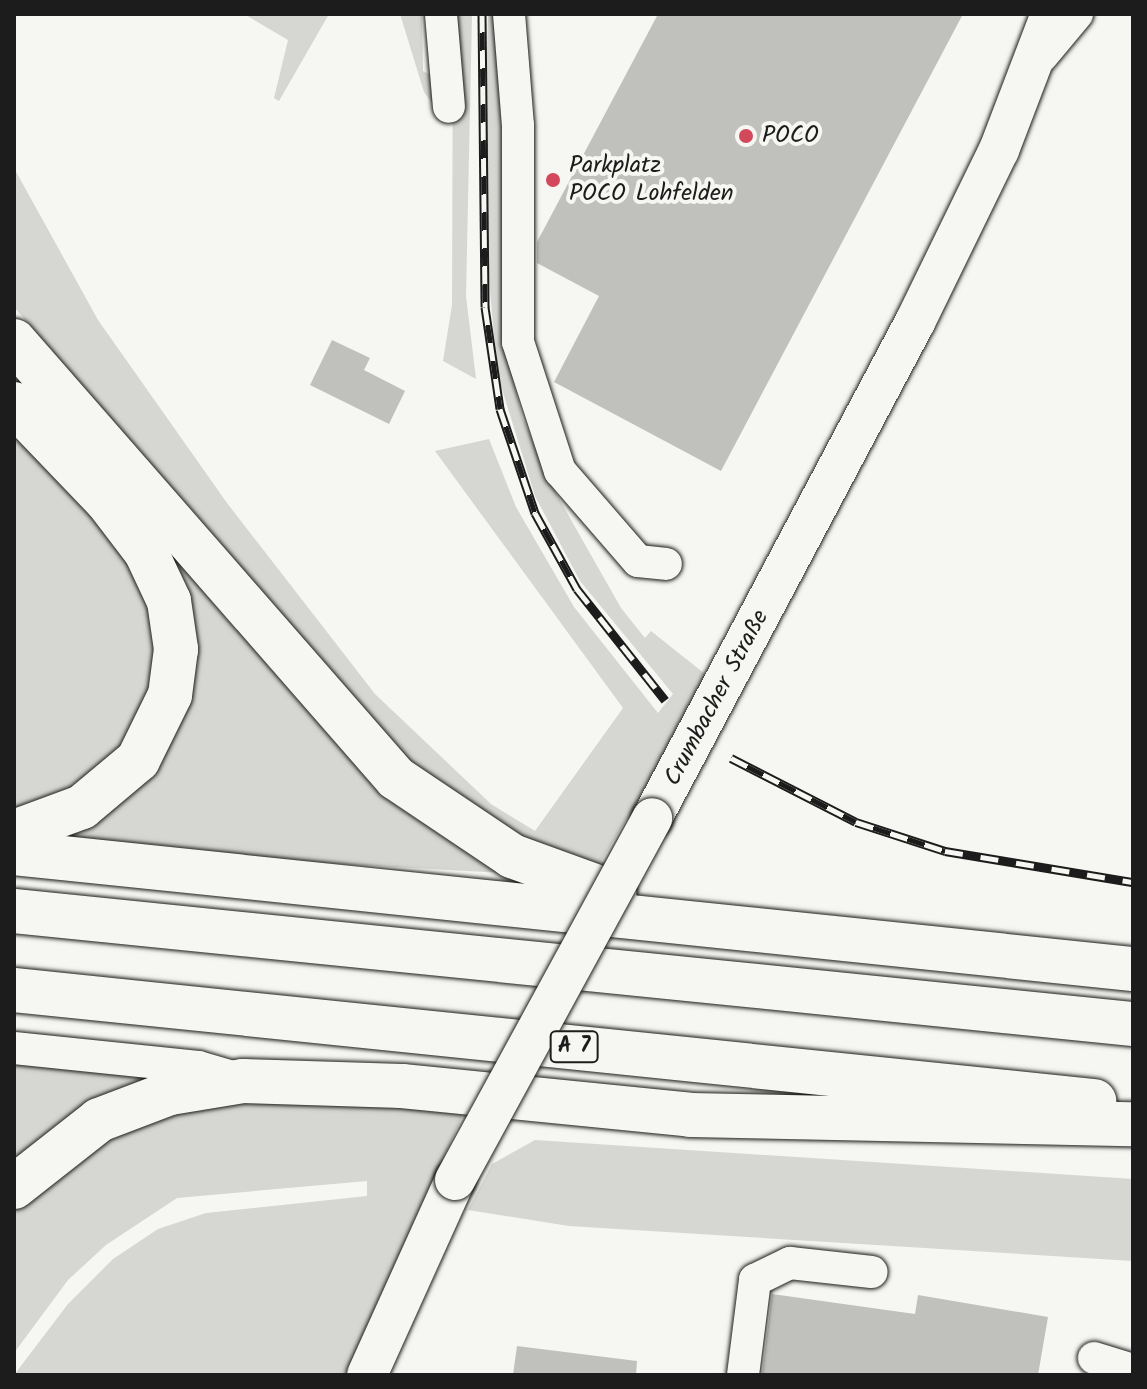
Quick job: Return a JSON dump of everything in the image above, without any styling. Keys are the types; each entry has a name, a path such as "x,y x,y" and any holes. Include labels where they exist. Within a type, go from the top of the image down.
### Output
{"highway":[{"path":"14,341 396,778 512,856 583,887 776,929"},
{"path":"14,404 76,466 146,552 169,601 176,649 170,695 138,760 82,807 14,832"},
{"path":"14,853 776,929 1133,969"},
{"path":"14,911 1133,1024"},
{"name":"A 7","path":"14,990 1133,1105"},
{"path":"14,1187 99,1120 170,1093 243,1081 402,1086 690,1115 1133,1124"}],"main road":[{"name":"Crumbacher Straße","path":"367,1375 455,1180 652,818 915,322 1035,65 1051,14"}],"street":[{"path":"441,14 449,107"},
{"path":"509,14 518,125 518,342 560,471 638,561 666,564"},
{"path":"1035,65 1077,14"},
{"path":"14,1048 198,1067 243,1081"},
{"path":"743,1375 755,1280 790,1263 872,1272"},
{"path":"1094,1358 1133,1370"}],"shaded area":[{"path":"244,14 329,14 279,101 274,98 288,40"},
{"path":"400,14 422,14 423,71 436,78 441,115 424,92"},
{"path":"453,14 472,14 466,296 476,379 443,361 452,305"},
{"path":"488,14 499,14 505,346 522,417 553,488 621,608 645,638 651,631 710,678 596,870 544,852 407,765 14,307 14,168 98,320 227,503 375,694 491,804 535,831 623,708 435,451 489,439 516,507 574,607 658,713 673,694 580,581 535,496 497,373 483,207"},
{"path":"14,366 386,789 417,819 504,873 303,862 56,837 113,800 187,630 14,392"},
{"path":"14,428 119,545 145,588 161,662 143,727 92,788 14,810"},
{"path":"14,1058 151,1071 150,1086 14,1174"},
{"path":"249,1096 464,1112 348,1375 14,1375 68,1304 113,1259 158,1229 206,1213 367,1196 367,1181 177,1198 106,1245 68,1280 14,1353 14,1207 47,1172 140,1118"},
{"path":"535,1140 1133,1179 1133,1261 569,1226 468,1210 492,1164"}],"building":[{"name":"POCO","path":"658,14 963,14 721,471 554,382 599,296 537,263 537,242"},
{"path":"332,340 370,358 364,370 405,391 389,424 310,385"},
{"path":"772,1294 915,1314 918,1295 1048,1317 1038,1375 762,1375"},
{"path":"517,1346 637,1361 636,1375 513,1375"}],"railway":[{"path":"482,14 485,307 500,409 535,513 577,589 665,700"},
{"path":"731,758 856,822 945,851 1133,882"}],"place":[{"name":"POCO","path":"746,136"},
{"name":"Parkplatz POCO Lohfelden","path":"553,180"}]}
